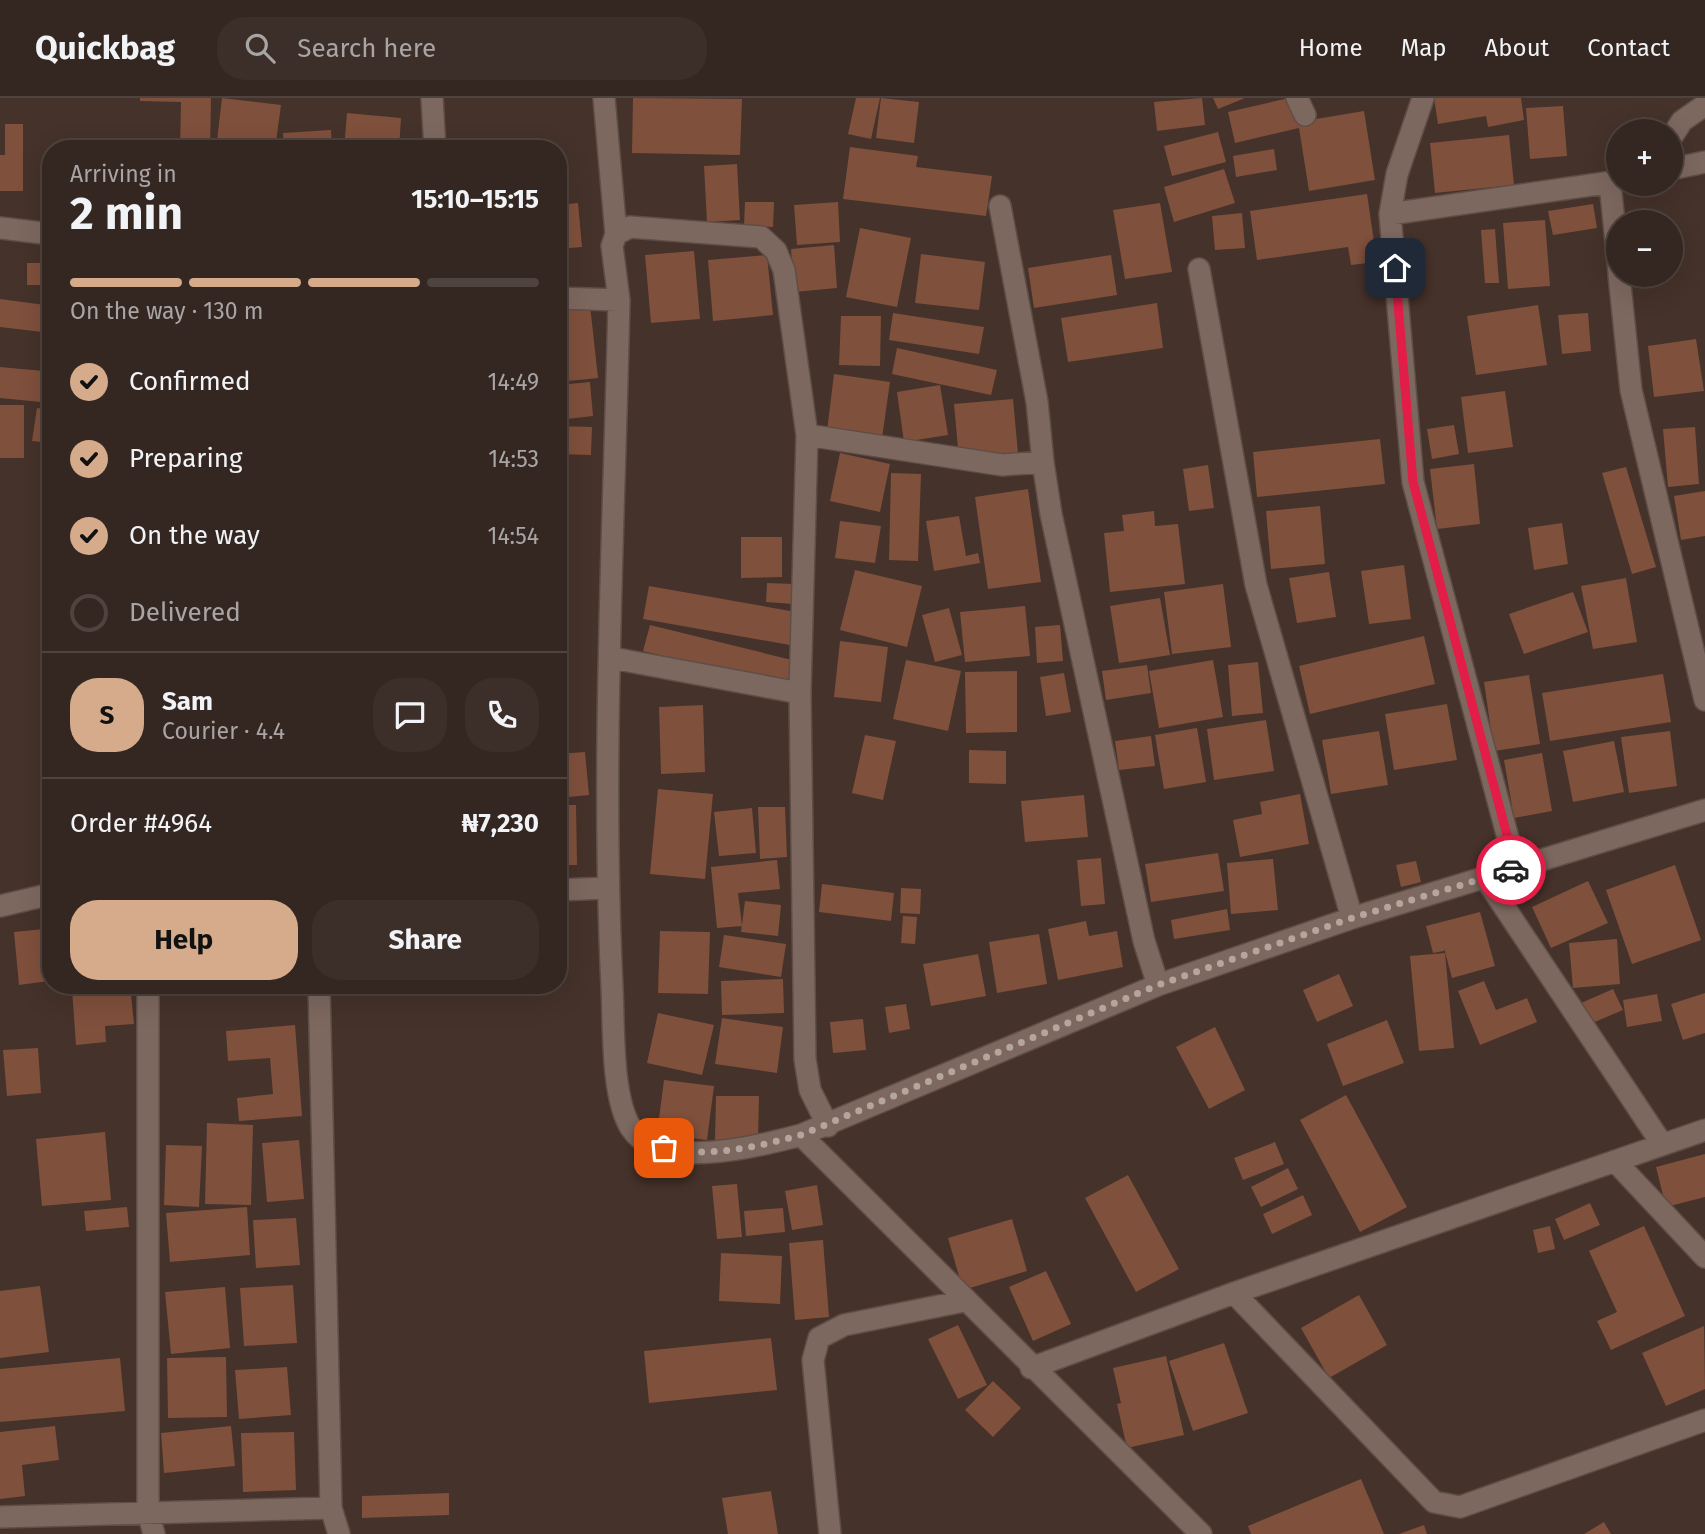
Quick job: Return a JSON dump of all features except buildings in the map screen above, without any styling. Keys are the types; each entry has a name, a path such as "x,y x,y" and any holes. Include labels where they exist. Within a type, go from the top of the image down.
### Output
{"street":[{"path":"432,98 434,140"},
{"path":"604,98 616,234 612,246 619,300 607,888 617,1082 630,1128 648,1144 680,1151 753,1149 801,1135 828,1126 1158,985 1352,918 1705,810"},
{"path":"1423,98 1397,174 1390,214 1413,482 1516,869"},
{"path":"1683,120 1705,105"},
{"path":"1683,167 1705,162"},
{"path":"1390,214 1606,183"},
{"path":"1000,206 1037,402 1051,514 1144,941 1158,985"},
{"path":"616,234 631,227 761,237 776,251 784,270 807,435 800,693 805,1059 810,1090 828,1126"},
{"path":"0,228 42,232"},
{"path":"1199,269 1256,585 1352,918"},
{"path":"1620,287 1631,390 1705,700"},
{"path":"567,298 619,300"},
{"path":"807,435 1002,465 1043,462"},
{"path":"612,658 800,693"},
{"path":"1485,878 1662,1144"},
{"path":"567,890 607,888"},
{"path":"0,906 42,896"},
{"path":"148,994 148,1512 154,1534"},
{"path":"319,994 331,1508 339,1534"},
{"path":"1031,1368 1234,1293 1705,1130"},
{"path":"801,1135 1031,1368 1201,1534"},
{"path":"1615,1161 1705,1257"},
{"path":"1234,1293 1434,1502 1460,1507 1705,1420"},
{"path":"830,1534 813,1360 819,1338 844,1325 964,1301"},
{"path":"0,1517 331,1508"}],"way so far":[{"path":"664,1148 708,1152 753,1149 801,1135 828,1126 1158,985 1352,918 1511,870"}],"route":[{"path":"1395,268 1413,482 1420,517 1516,869 1511,870"}]}
